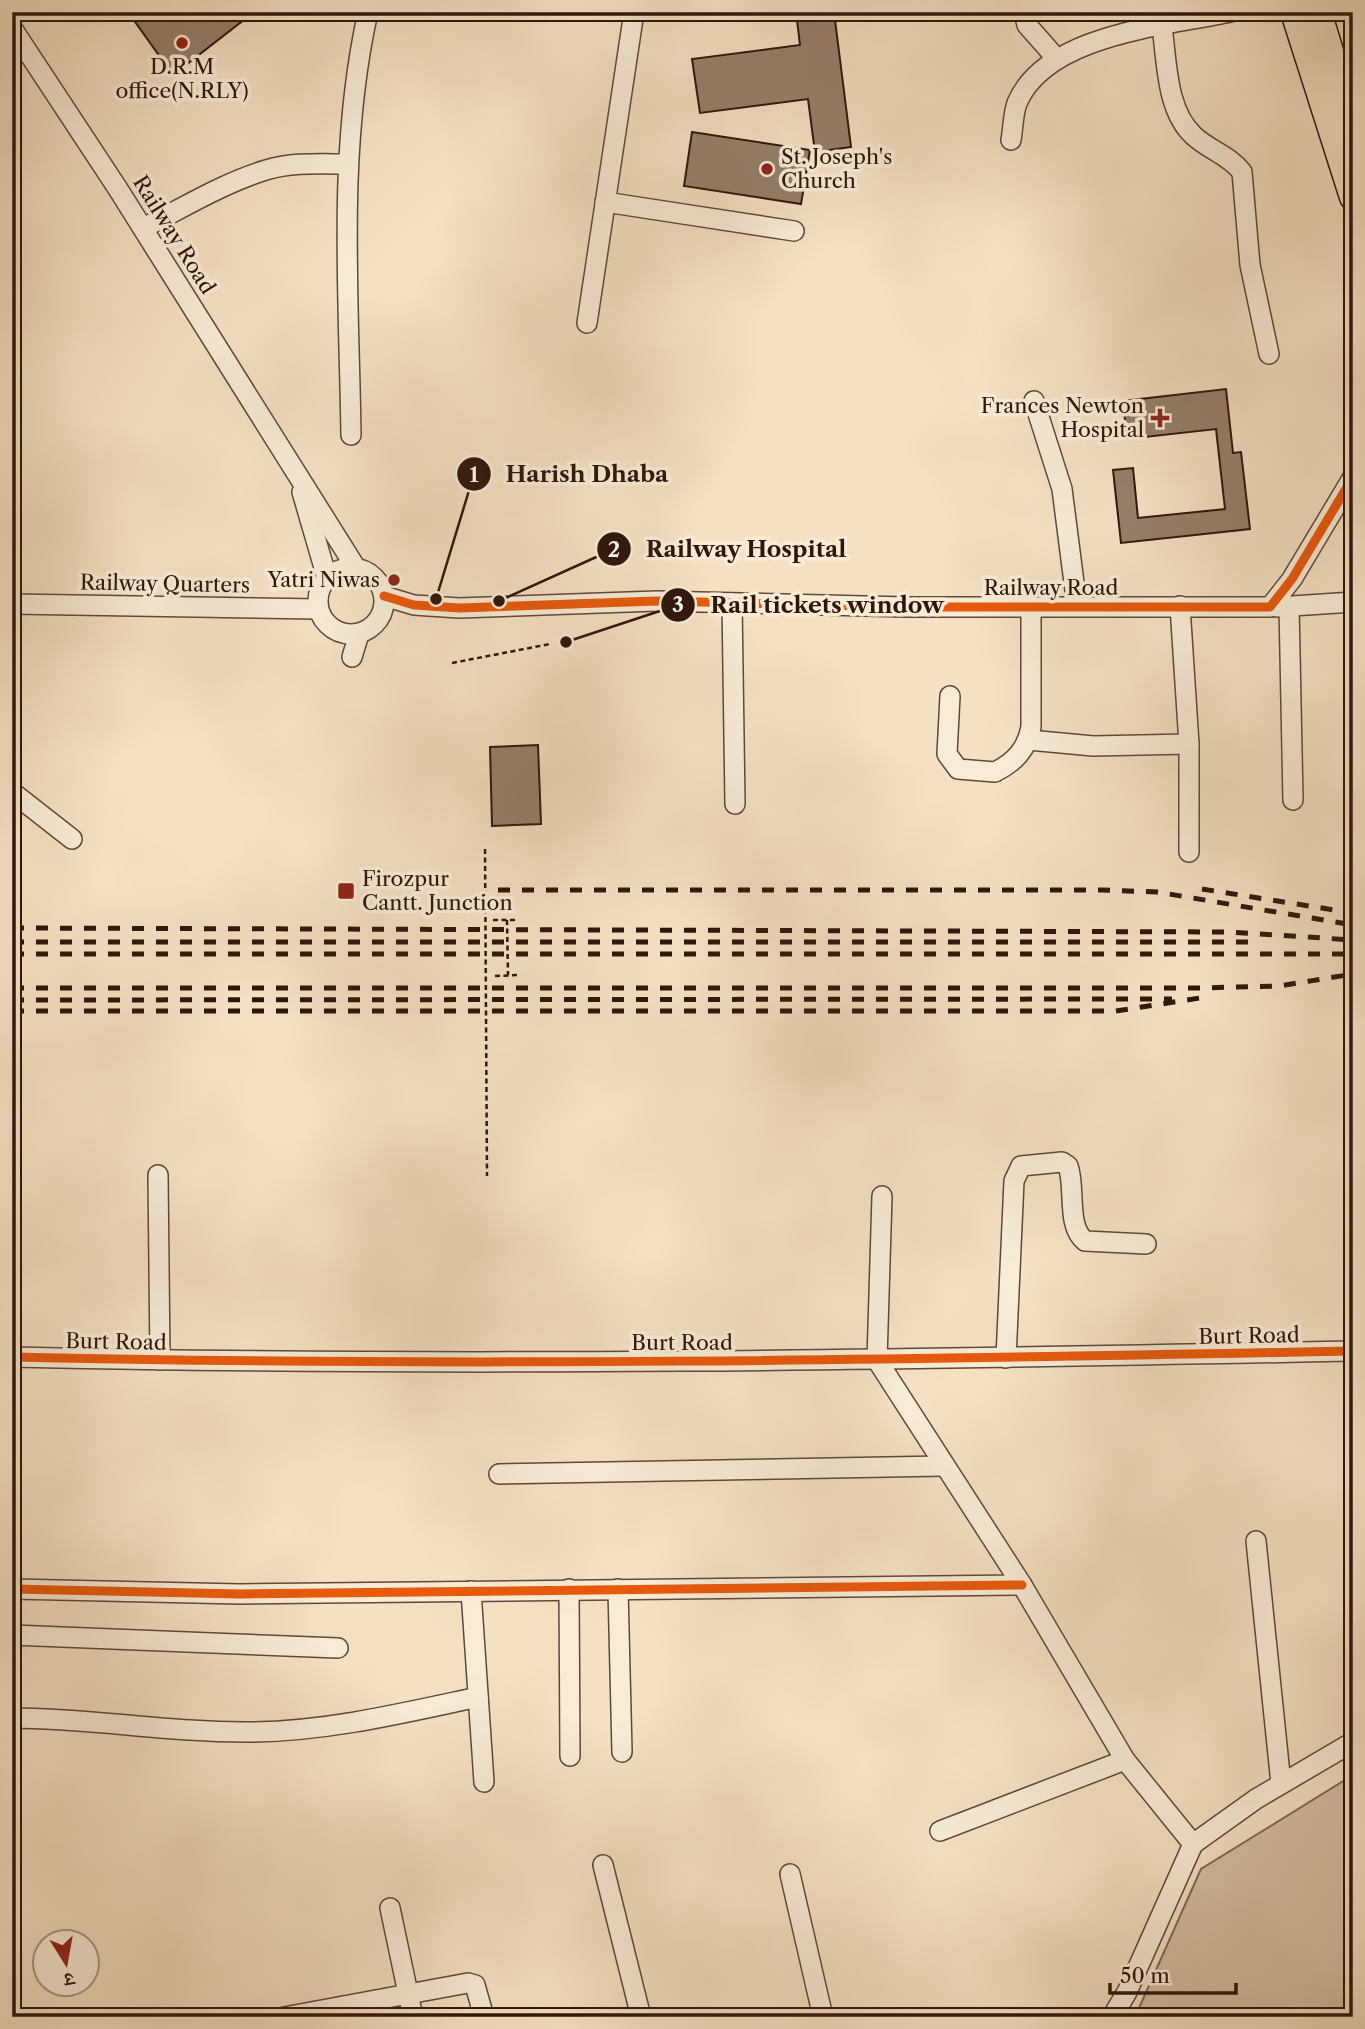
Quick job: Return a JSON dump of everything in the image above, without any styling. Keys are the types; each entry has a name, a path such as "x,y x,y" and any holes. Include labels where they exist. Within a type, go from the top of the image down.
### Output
{"highway":[{"path":"1294,12 1353,197"},
{"path":"1318,12 1353,127"}],"street":[{"path":"351,435 348,164 353,98 368,12"},
{"path":"587,323 634,12"},
{"path":"1024,12 1027,25 1057,59"},
{"path":"1011,140 1016,106 1027,86 1045,65 1115,37 1230,12"},
{"path":"1162,27 1174,103 1181,122 1195,137 1234,161 1242,172 1250,265 1269,354"},
{"name":"Railway Road","path":"12,29 143,228 356,568"},
{"path":"143,228 236,181 269,169 307,164 348,164"},
{"path":"605,202 794,231"},
{"path":"1034,401 1062,489 1077,606"},
{"name":"Railway Road","path":"295,467 327,578"},
{"path":"1293,800 1279,607 1292,579 1353,477"},
{"path":"356,568 375,577 384,596 383,613 374,626 359,634 340,633 326,624 318,609 318,594 327,578 339,570 356,568"},
{"name":"Railway Road","path":"384,596 414,605 459,608 657,601 906,607 1279,607 1353,602"},
{"path":"732,603 735,804"},
{"name":"Railway Quarters","path":"12,604 318,609"},
{"path":"950,696 947,754 958,769 995,772 1021,754 1029,740 1031,605"},
{"path":"1180,606 1189,744 1189,852"},
{"path":"352,657 359,634"},
{"path":"1029,740 1093,746 1189,744"},
{"path":"12,792 72,839"},
{"path":"1006,1358 1014,1181 1021,1166 1062,1162 1068,1166 1075,1226 1079,1236 1085,1241 1146,1244"},
{"path":"158,1175 160,1360"},
{"path":"882,1196 877,1360 1022,1585 1125,1760 1193,1844"},
{"name":"Burt Road","path":"12,1357 160,1360 877,1360 1353,1351"},
{"path":"499,1474 943,1466"},
{"path":"1256,1541 1281,1784"},
{"path":"12,1589 240,1594 1022,1585"},
{"path":"618,1589 622,1752"},
{"path":"569,1590 570,1756"},
{"path":"471,1591 484,1782"},
{"path":"12,1635 338,1648"},
{"path":"12,1718 47,1718 148,1729 251,1732 314,1730 478,1697"},
{"path":"1112,2017 1127,1992 1193,1844 1281,1784 1353,1742"},
{"path":"940,1831 1125,1760"},
{"path":"603,1865 641,2017"},
{"path":"790,1874 823,2017"},
{"path":"390,1908 413,2017"},
{"path":"284,2017 468,1983 475,1985 484,2017"}],"path":[{"path":"452,663 550,644"},
{"path":"485,849 487,1176"},
{"path":"493,920 518,920"},
{"path":"507,920 508,975"},
{"path":"495,976 520,975"}],"shaded area":[{"path":"1353,1775 1353,2017 1135,2017 1201,1869"}],"building":[{"name":"D.R.M office(N.RLY)","path":"128,12 254,12 173,75"},
{"path":"796,12 834,12 851,147 815,152 808,99 700,113 692,59 800,45"},
{"path":"692,132 810,150 801,204 684,186"},
{"path":"1226,389 1233,453 1241,452 1250,529 1121,543 1113,470 1133,468 1138,518 1225,509 1216,429 1127,439 1123,401"},
{"path":"538,745 541,824 492,826 490,747"}],"railway":[{"path":"1202,889 1353,913"},
{"path":"498,890 1157,892 1353,925"},
{"path":"12,928 1230,932 1353,940"},
{"path":"12,942 1258,942"},
{"path":"12,954 1353,954"},
{"path":"12,988 1197,988 1279,986 1353,974"},
{"path":"12,1011 1116,1011 1200,998"},
{"path":"12,1000 1172,999"}],"cycle path":[{"path":"384,596 414,605 459,608 657,601 906,607 1270,607 1292,579 1353,477"},
{"path":"12,1357 515,1362 1353,1351"},
{"path":"12,1589 240,1594 1022,1585"}],"place":[{"name":"D.R.M office(N.RLY)","path":"182,43"},
{"name":"St. Joseph's Church","path":"767,169"},
{"name":"Frances Newton Hospital","path":"1160,418"},
{"name":"Yatri Niwas","path":"394,580"},
{"name":"Harish Dhaba","path":"436,599"},
{"name":"Railway Hospital","path":"499,601"},
{"name":"Rail tickets window","path":"566,642"},
{"name":"Firozpur Cantt. Junction","path":"346,891"}]}
